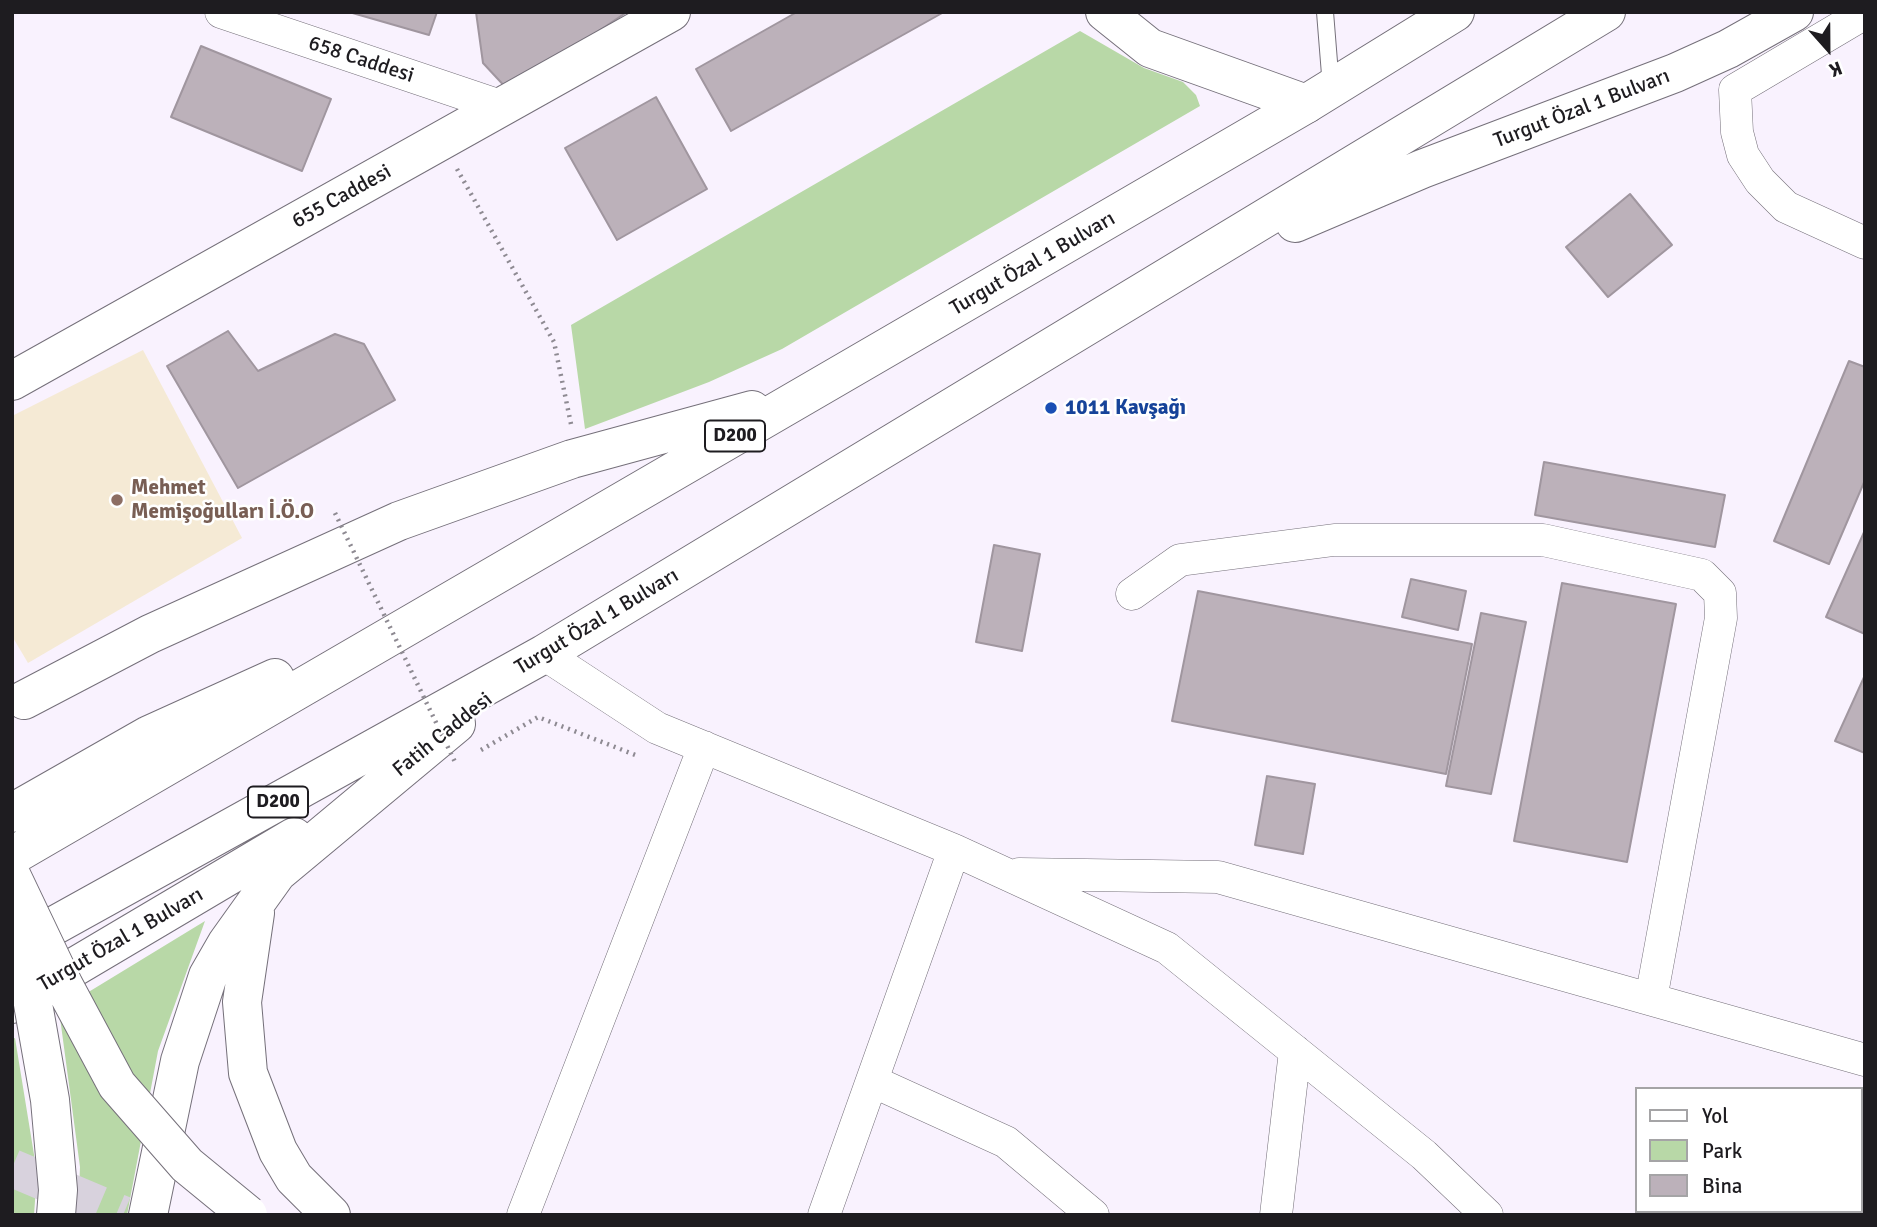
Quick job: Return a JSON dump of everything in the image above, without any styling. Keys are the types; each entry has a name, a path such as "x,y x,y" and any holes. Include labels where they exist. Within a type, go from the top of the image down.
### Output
{"main road":[{"name":"655 Caddesi","path":"12,381 671,12"},
{"path":"1105,12 1150,48 1319,96"},
{"name":"Turgut Özal 1 Bulvarı","path":"12,856 461,593 808,395 1319,96 1455,12"},
{"name":"Turgut Özal 1 Bulvarı","path":"12,949 544,654 1606,12"},
{"name":"Turgut Özal 1 Bulvarı","path":"1171,276 1422,169 1675,73 1728,49 1794,12"},
{"path":"24,700 150,634 398,521 572,459 808,395"},
{"name":"Turgut Özal 1 Bulvarı","path":"12,813 149,735 461,593"},
{"name":"Fatih Caddesi","path":"374,789 544,654"},
{"path":"148,1215 180,1061 208,976 257,897 277,873 374,789"},
{"name":"Turgut Özal 1 Bulvarı","path":"12,1004 374,789"},
{"path":"12,877 64,986 117,1085 187,1165 248,1215"},
{"path":"12,889 50,1100 57,1180 56,1215"},
{"path":"257,897 242,1002 248,1073 278,1151 293,1178 331,1215"}],"street":[{"name":"658 Caddesi","path":"221,12 503,107"},
{"path":"1865,13 1735,90 1737,132 1743,155 1760,181 1786,207 1865,243"},
{"path":"1132,594 1180,560 1334,540 1544,540 1702,576 1720,593 1721,618 1651,999"},
{"path":"544,654 657,728 954,850 1167,948 1424,1155 1487,1215"},
{"path":"523,1215 704,747"},
{"path":"824,1215 954,850"},
{"path":"1007,874 1218,877 1651,999 1863,1054"},
{"path":"1276,1215 1295,1051"},
{"path":"872,1081 1006,1142 1093,1215"}],"lane":[{"path":"1319,96 1325,12"}],"path":[{"path":"441,141 554,342 571,424 558,428"},
{"path":"347,508 335,513 456,764 467,757"},
{"path":"479,751 538,718 641,757"}],"shaded area":[{"name":"Mehmet Memişoğulları İ.Ö.O","path":"143,350 242,538 28,663 12,636 12,416"}],"green space":[{"path":"1080,31 1144,68 1183,82 1196,95 1200,106 782,349 709,382 585,429 571,325"},
{"path":"205,921 158,1051 127,1215 78,1215 80,1167 59,1010"},
{"path":"15,1038 37,1173 34,1215 12,1215 12,1039"}],"building":[{"path":"349,12 437,12 429,35"},
{"path":"476,12 627,12 509,91 483,63"},
{"path":"797,12 944,12 731,131 696,69"},
{"path":"201,46 331,99 302,171 171,117"},
{"path":"656,97 707,189 617,240 565,148"},
{"path":"1630,194 1672,245 1608,297 1566,247"},
{"path":"228,331 258,371 335,334 364,344 395,400 238,488 167,366"},
{"path":"1849,361 1865,367 1865,480 1829,564 1774,541"},
{"path":"1544,462 1725,495 1715,547 1535,515"},
{"path":"1865,530 1865,634 1826,617"},
{"path":"994,545 1040,554 1022,651 976,642"},
{"path":"1411,579 1466,591 1458,630 1402,617"},
{"path":"1562,583 1676,604 1627,862 1514,841"},
{"path":"1198,591 1472,644 1446,774 1172,721"},
{"path":"1481,613 1526,622 1491,794 1446,786"},
{"path":"1865,675 1865,753 1835,741"},
{"path":"1267,776 1315,784 1303,854 1255,845"}],"tunnel":[{"path":"12,1168 123,1215"}],"place":[{"name":"1011 Kavşağı","path":"1051,408"},
{"name":"Mehmet Memişoğulları İ.Ö.O","path":"117,500"}]}
